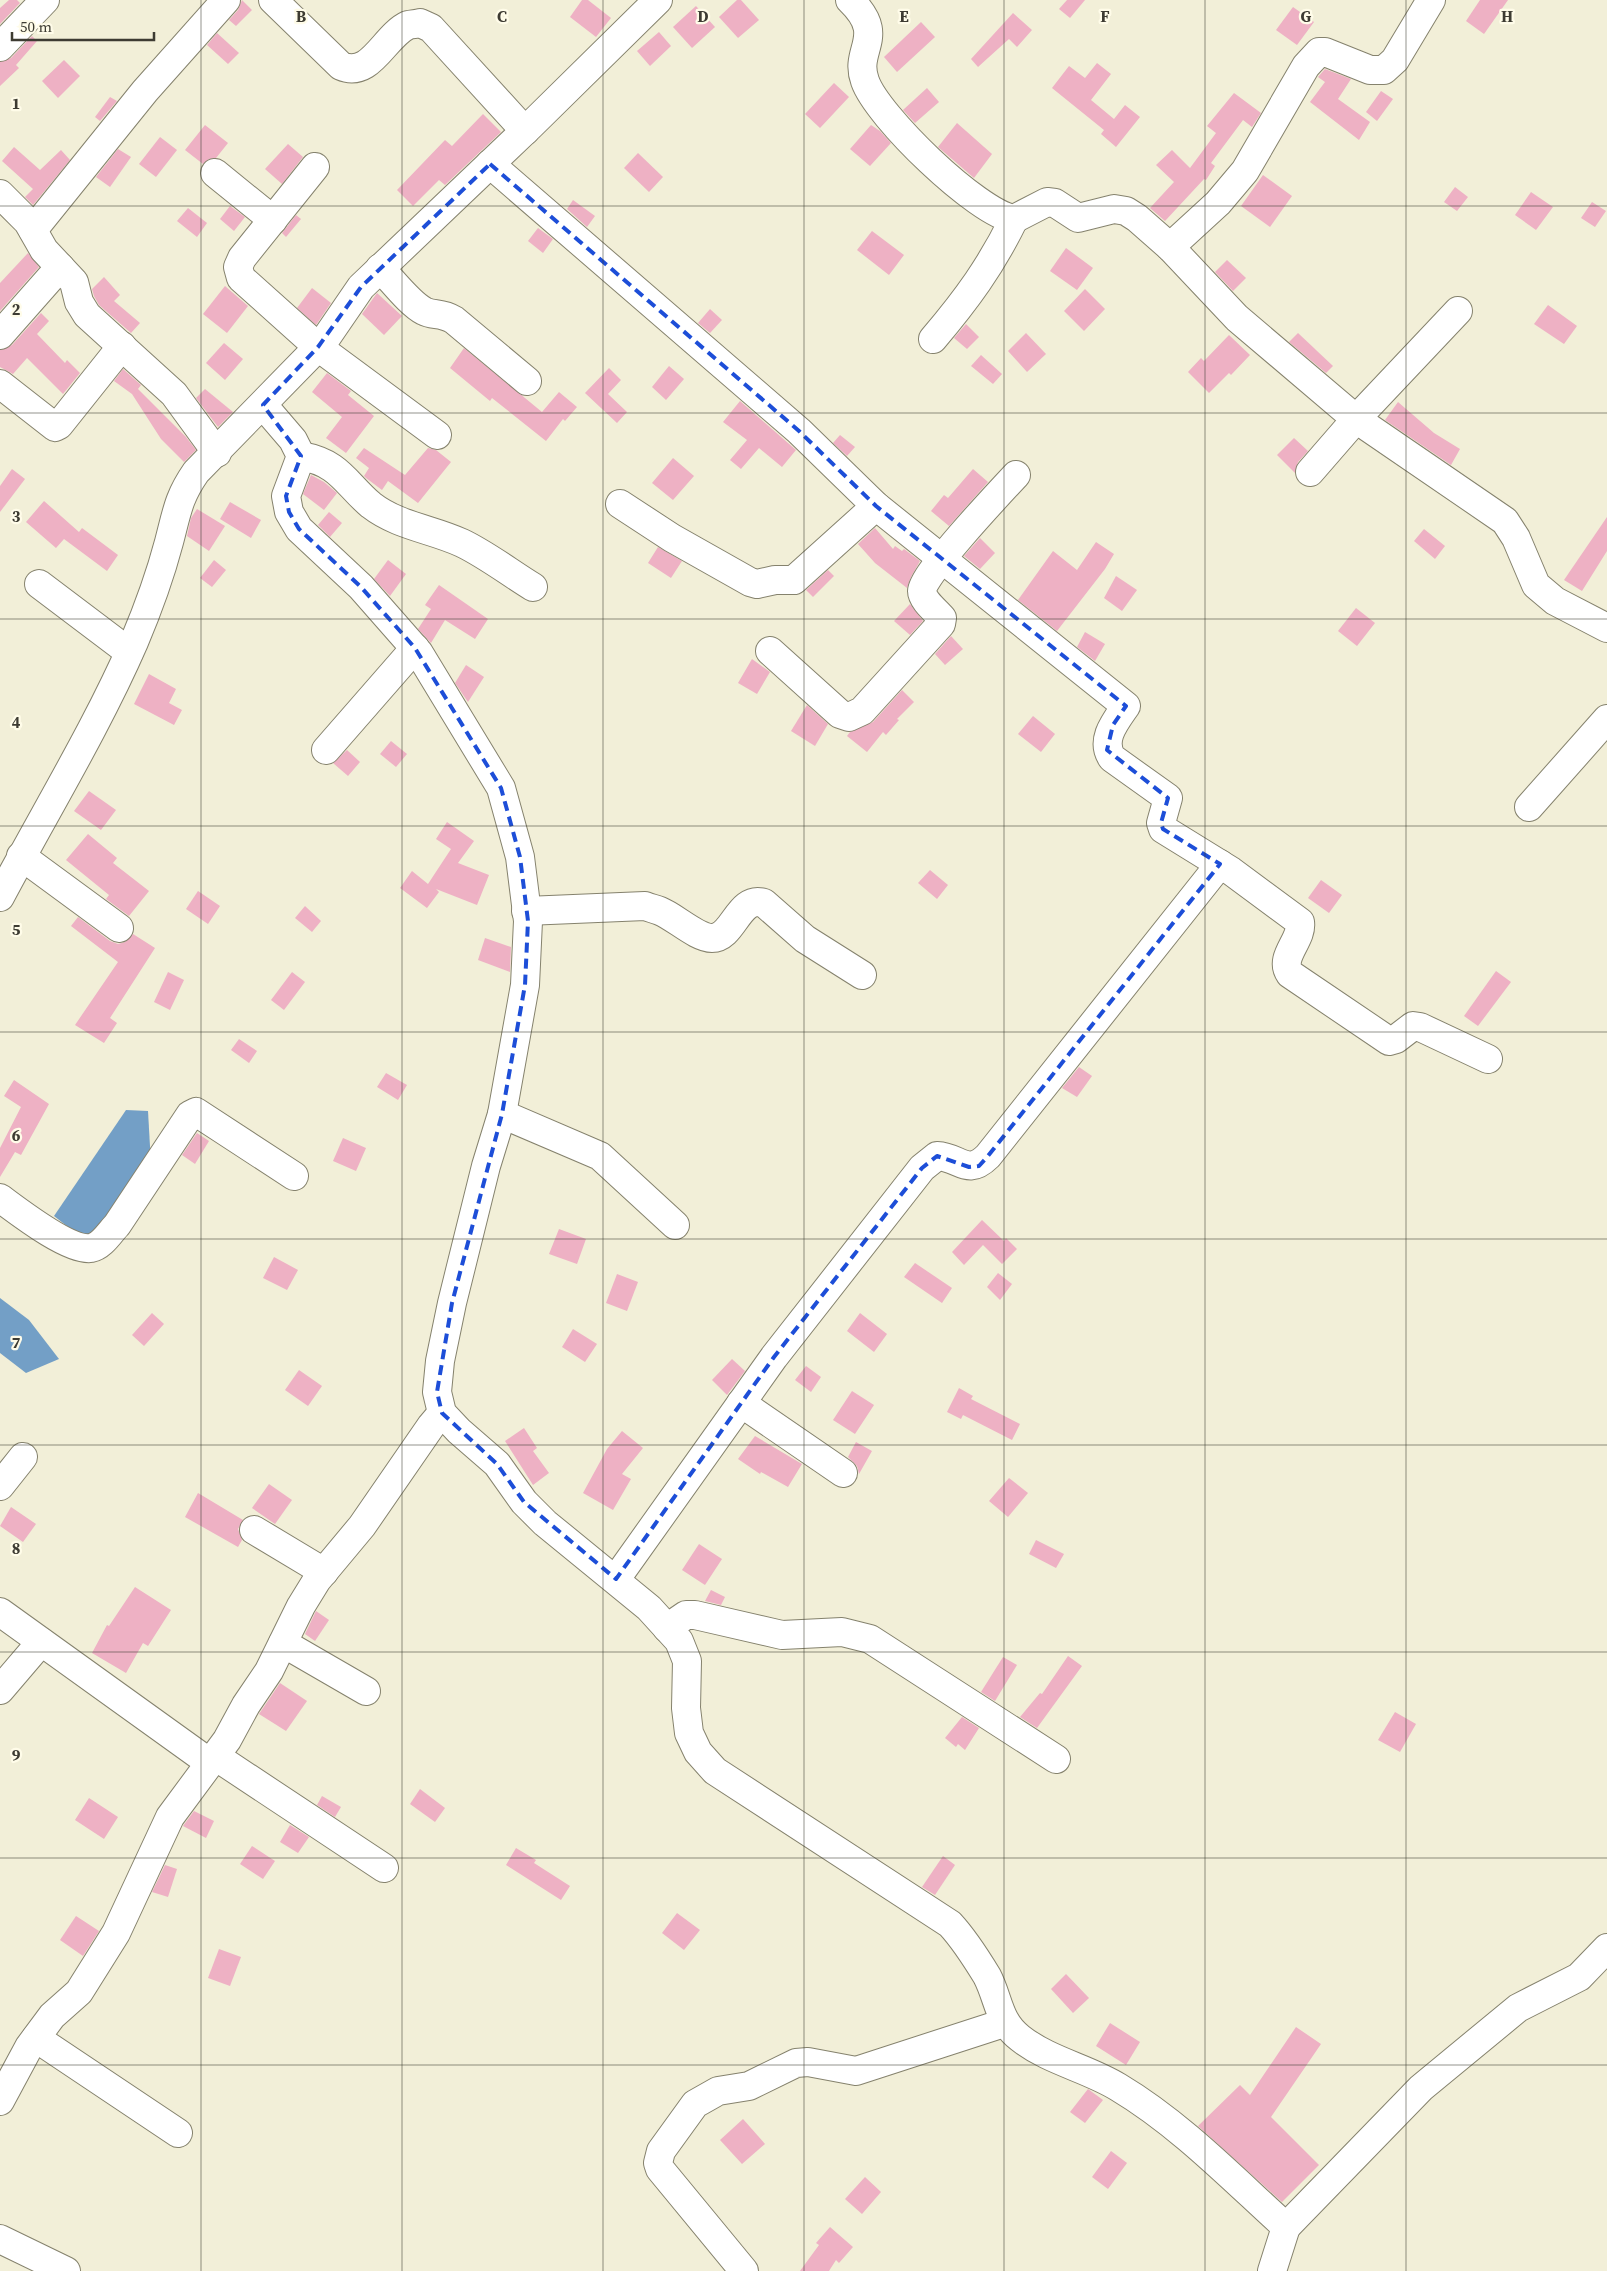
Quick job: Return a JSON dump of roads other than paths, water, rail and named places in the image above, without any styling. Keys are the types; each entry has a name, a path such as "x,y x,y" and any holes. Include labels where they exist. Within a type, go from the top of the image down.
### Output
{"street":[{"path":"0,47 46,0"},
{"path":"34,230 145,91 226,0"},
{"path":"273,0 340,66 349,70 361,68 408,26 420,23 431,28 525,131"},
{"path":"0,897 105,703 129,652 153,596 170,541 176,510 184,490 196,472 217,453 318,347 361,287 525,131 658,0"},
{"path":"850,0 861,11 868,24 869,40 863,66 864,79 872,95 901,133 962,188 996,213 1014,219"},
{"path":"1170,247 1218,203 1245,171 1306,66 1315,55 1319,52 1325,52 1370,70 1384,70 1395,60 1431,0"},
{"path":"490,164 799,431 876,506 1126,706 1113,725 1108,739 1107,750 1112,758 1168,798 1161,823 1164,829 1220,864 1300,922 1301,930 1286,961 1286,968 1290,974 1389,1041 1396,1039 1413,1026 1420,1027 1488,1058"},
{"path":"315,167 242,258 238,267 241,278 318,347 437,434"},
{"path":"215,174 273,220"},
{"path":"0,194 34,230 44,250 74,282 79,302 87,316 174,394 217,453"},
{"path":"933,339 961,306 995,257 1014,219 1047,202 1055,203 1078,218 1114,209 1126,210 1170,247 1236,318 1356,419 1505,521 1516,538 1536,585 1555,601 1607,628"},
{"path":"0,335 60,266"},
{"path":"380,268 420,309 430,313 447,315 527,381"},
{"path":"1310,472 1356,419 1458,311"},
{"path":"0,384 55,427 60,425 122,346"},
{"path":"262,405 293,440 302,456 319,460 343,475 362,496 384,513 406,524 464,544 533,587"},
{"path":"302,456 286,496 289,512 299,529 361,587 415,648 501,788 520,857 526,911 525,985 502,1114 466,1248 440,1361 437,1392 442,1413 459,1431 497,1464 524,1502 545,1523 616,1580 679,1641 688,1661 686,1708 689,1733 698,1752 715,1772 950,1924 987,1977 1004,2023 1020,2038 1044,2053 1118,2087 1138,2101 1182,2134 1286,2227"},
{"path":"770,651 840,714 849,717 857,715 941,624 942,618 923,597 921,590 942,559 1016,475"},
{"path":"620,504 672,538 757,584 775,580 794,580 876,506"},
{"path":"39,584 129,652"},
{"path":"326,750 415,648"},
{"path":"1529,807 1607,719"},
{"path":"22,856 119,928"},
{"path":"616,1580 774,1358 922,1168 937,1156 969,1167 979,1166 1220,864"},
{"path":"526,911 645,906 660,911 706,937 715,938 722,934 749,904 757,901 764,903 805,939 862,976"},
{"path":"0,1198 77,1247 93,1248 104,1240 117,1225 190,1115 196,1112 294,1176"},
{"path":"502,1114 600,1156 616,1168 675,1226"},
{"path":"741,1403 843,1473"},
{"path":"0,2101 36,2038 52,2016 79,1992 116,1933 170,1818 213,1759 269,1671 301,1606 324,1572 362,1526 442,1413"},
{"path":"0,1486 24,1457"},
{"path":"254,1530 324,1572"},
{"path":"0,1612 213,1759 384,1868"},
{"path":"667,1628 686,1615 695,1615 782,1635 842,1632 870,1639 1056,1759"},
{"path":"0,1690 41,1642"},
{"path":"282,1642 366,1691"},
{"path":"1272,2271 1286,2227 1421,2088 1518,2008 1579,1977 1607,1948"},
{"path":"744,2271 660,2168 658,2157 661,2151 695,2104 718,2091 750,2086 796,2063 808,2062 856,2071 1004,2023"},
{"path":"36,2038 178,2133"},
{"path":"0,2239 66,2271"}],"water":[{"path":"126,1110 148,1111 151,1164 86,1241 54,1216"},
{"path":"0,1298 29,1320 59,1359 26,1373 0,1353"}]}
